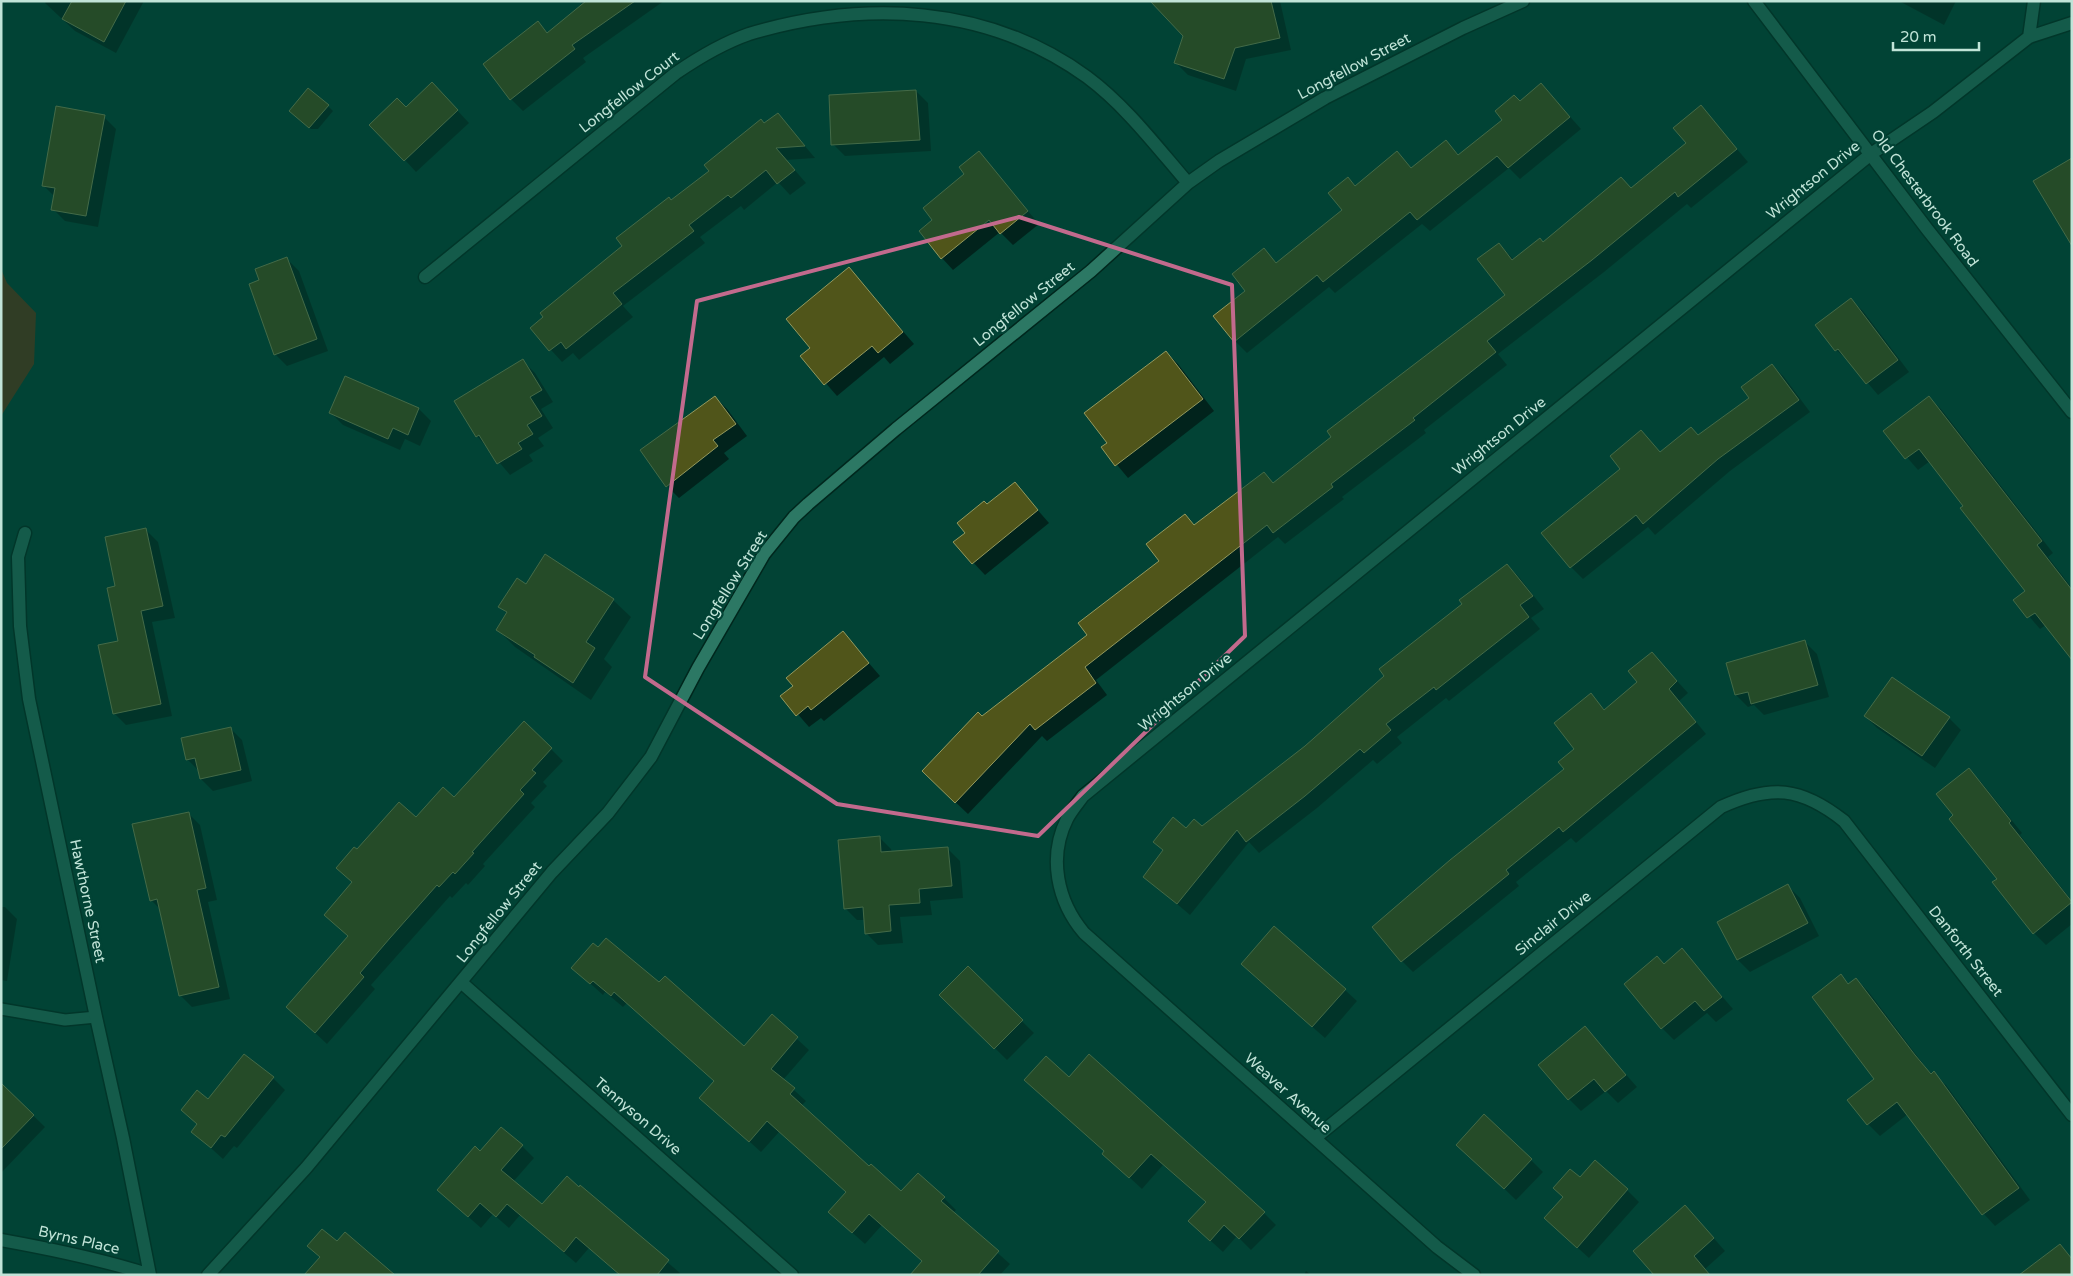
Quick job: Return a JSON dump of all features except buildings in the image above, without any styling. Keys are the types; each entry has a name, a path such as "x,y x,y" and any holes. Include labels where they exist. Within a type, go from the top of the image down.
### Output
{"street":[{"name":"Longfellow Street","path":"208,1275 306,1168 355,1107 462,983 552,872 608,813 651,757 698,668 764,554 794,517 896,429 1091,271 1188,183 1219,161 1326,98 1463,28 1523,1"},
{"name":"Old Chesterbrook Road","path":"1754,1 1927,229 2072,412"},
{"path":"2029,38 2034,1"},
{"name":"Longfellow Court","path":"425,277 676,73 700,58 747,34 793,19 846,10 898,9 950,16 999,30 1045,50 1087,77 1124,108 1188,183"},
{"name":"Wrightson Drive","path":"1084,932 1074,921 1062,897 1056,870 1058,844 1067,819 1083,796 1871,154 1933,112 2029,38 2072,23"},
{"name":"Hawthorne Street","path":"25,533 18,557 18,587 20,626 29,699 123,1138 150,1275"},
{"name":"Sinclair Drive","path":"1315,1138 1721,807 1746,796 1772,792 1797,795 1822,804 1831,811"},
{"name":"Danforth Street","path":"1831,811 1844,821 2072,1115"},
{"name":"Weaver Avenue","path":"1084,932 1437,1247 1474,1275"},
{"name":"Tennyson Drive","path":"462,983 792,1275"},
{"name":"Byrns Place","path":"1,1240 62,1251 150,1275"}],"lane":[{"path":"1,1009 66,1020 96,1017"}],"highlighted area":[{"path":"1019,217 1232,285 1245,636 1038,836 837,804 645,677 697,301"}],"shaded area":[{"path":"1,269 7,283 36,313 34,364 1,416"}]}
